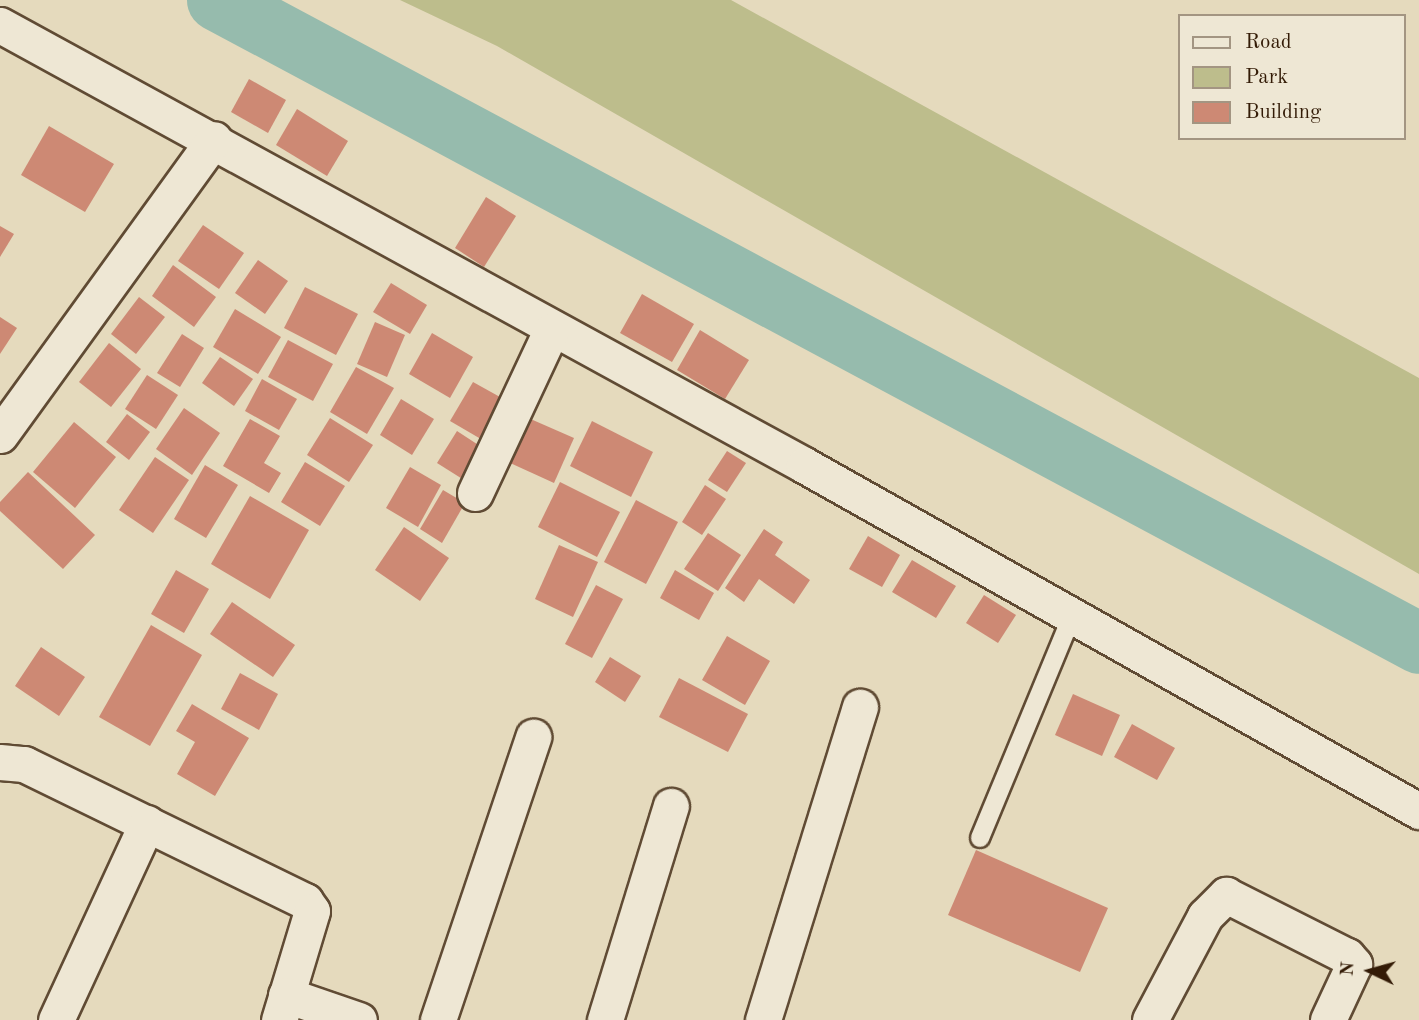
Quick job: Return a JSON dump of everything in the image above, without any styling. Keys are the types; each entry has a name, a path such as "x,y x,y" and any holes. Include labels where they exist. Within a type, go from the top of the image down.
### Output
{"street":[{"path":"0,25 542,347 1419,811"},
{"path":"0,435 209,148"},
{"path":"475,493 542,347"},
{"path":"763,1020 860,707"},
{"path":"438,1020 533,737"},
{"path":"0,762 24,764 305,901 312,911 282,1008 359,1020"},
{"path":"605,1020 671,806"},
{"path":"56,1020 147,823"},
{"path":"1150,1020 1205,916 1226,895 1335,950 1354,964 1328,1020"}],"lane":[{"path":"980,838 1067,626"}],"green space":[{"path":"400,0 731,0 1419,378 1419,574 497,46"}],"building":[{"path":"249,79 286,100 268,133 231,112"},
{"path":"297,109 348,141 327,176 276,145"},
{"path":"49,126 114,164 85,212 21,175"},
{"path":"486,197 516,216 484,267 455,248"},
{"path":"203,225 244,253 219,289 178,261"},
{"path":"0,226 14,234 0,257"},
{"path":"258,260 288,281 265,314 235,293"},
{"path":"173,265 216,297 194,327 152,296"},
{"path":"391,283 427,305 410,334 373,312"},
{"path":"305,287 358,314 336,355 284,328"},
{"path":"642,294 694,324 672,362 620,333"},
{"path":"139,297 165,317 136,354 111,334"},
{"path":"235,309 281,337 258,374 213,347"},
{"path":"0,317 17,328 0,354"},
{"path":"375,322 405,335 387,377 357,364"},
{"path":"700,330 749,360 725,399 677,370"},
{"path":"432,333 473,357 450,398 409,374"},
{"path":"182,334 204,348 180,387 157,373"},
{"path":"288,340 333,364 313,401 268,377"},
{"path":"109,343 141,369 111,407 79,382"},
{"path":"220,357 253,379 234,406 202,383"},
{"path":"356,367 394,388 367,434 330,412"},
{"path":"147,375 178,395 156,429 125,409"},
{"path":"262,379 297,399 279,430 245,411"},
{"path":"473,382 509,402 486,442 450,421"},
{"path":"401,399 434,419 412,455 380,435"},
{"path":"184,408 220,433 192,475 156,449"},
{"path":"127,414 150,432 129,460 106,442"},
{"path":"526,417 574,438 554,483 506,461"},
{"path":"330,418 373,445 349,482 307,455"},
{"path":"250,419 280,436 264,463 281,473 269,493 223,466"},
{"path":"592,421 653,452 631,497 570,466"},
{"path":"74,422 116,457 75,508 33,472"},
{"path":"457,431 483,448 464,480 437,463"},
{"path":"727,451 746,463 727,492 708,480"},
{"path":"155,457 189,480 153,533 119,510"},
{"path":"305,462 345,486 320,526 281,502"},
{"path":"205,465 238,485 206,538 174,519"},
{"path":"410,467 441,485 418,527 386,508"},
{"path":"28,472 95,535 63,569 0,511 0,502"},
{"path":"560,482 620,512 597,557 538,527"},
{"path":"705,485 726,499 702,535 682,522"},
{"path":"443,490 465,503 442,543 420,529"},
{"path":"250,496 309,530 270,599 211,564"},
{"path":"636,500 678,522 646,584 604,562"},
{"path":"404,527 449,558 420,601 375,570"},
{"path":"764,529 783,542 775,555 810,580 794,604 759,579 744,602 725,588"},
{"path":"708,533 741,555 718,591 684,569"},
{"path":"868,536 900,555 882,587 849,569"},
{"path":"559,545 598,562 573,617 535,599"},
{"path":"912,560 956,586 936,618 892,592"},
{"path":"176,570 209,589 184,633 151,614"},
{"path":"675,570 714,593 699,620 660,598"},
{"path":"596,585 623,599 592,658 565,644"},
{"path":"984,595 1016,615 998,643 966,623"},
{"path":"232,602 295,645 273,677 210,634"},
{"path":"151,625 202,655 150,746 99,717"},
{"path":"727,636 770,661 745,705 702,680"},
{"path":"41,647 85,677 59,716 15,686"},
{"path":"610,657 641,676 625,702 595,682"},
{"path":"240,673 278,694 259,730 221,709"},
{"path":"679,678 748,714 728,752 659,717"},
{"path":"1073,694 1120,715 1102,756 1055,735"},
{"path":"192,704 249,738 215,796 177,774 195,742 176,731"},
{"path":"1132,724 1175,748 1157,780 1114,757"},
{"path":"976,850 1108,908 1080,972 948,915"}],"waterway":[{"path":"217,0 1419,643"}]}
